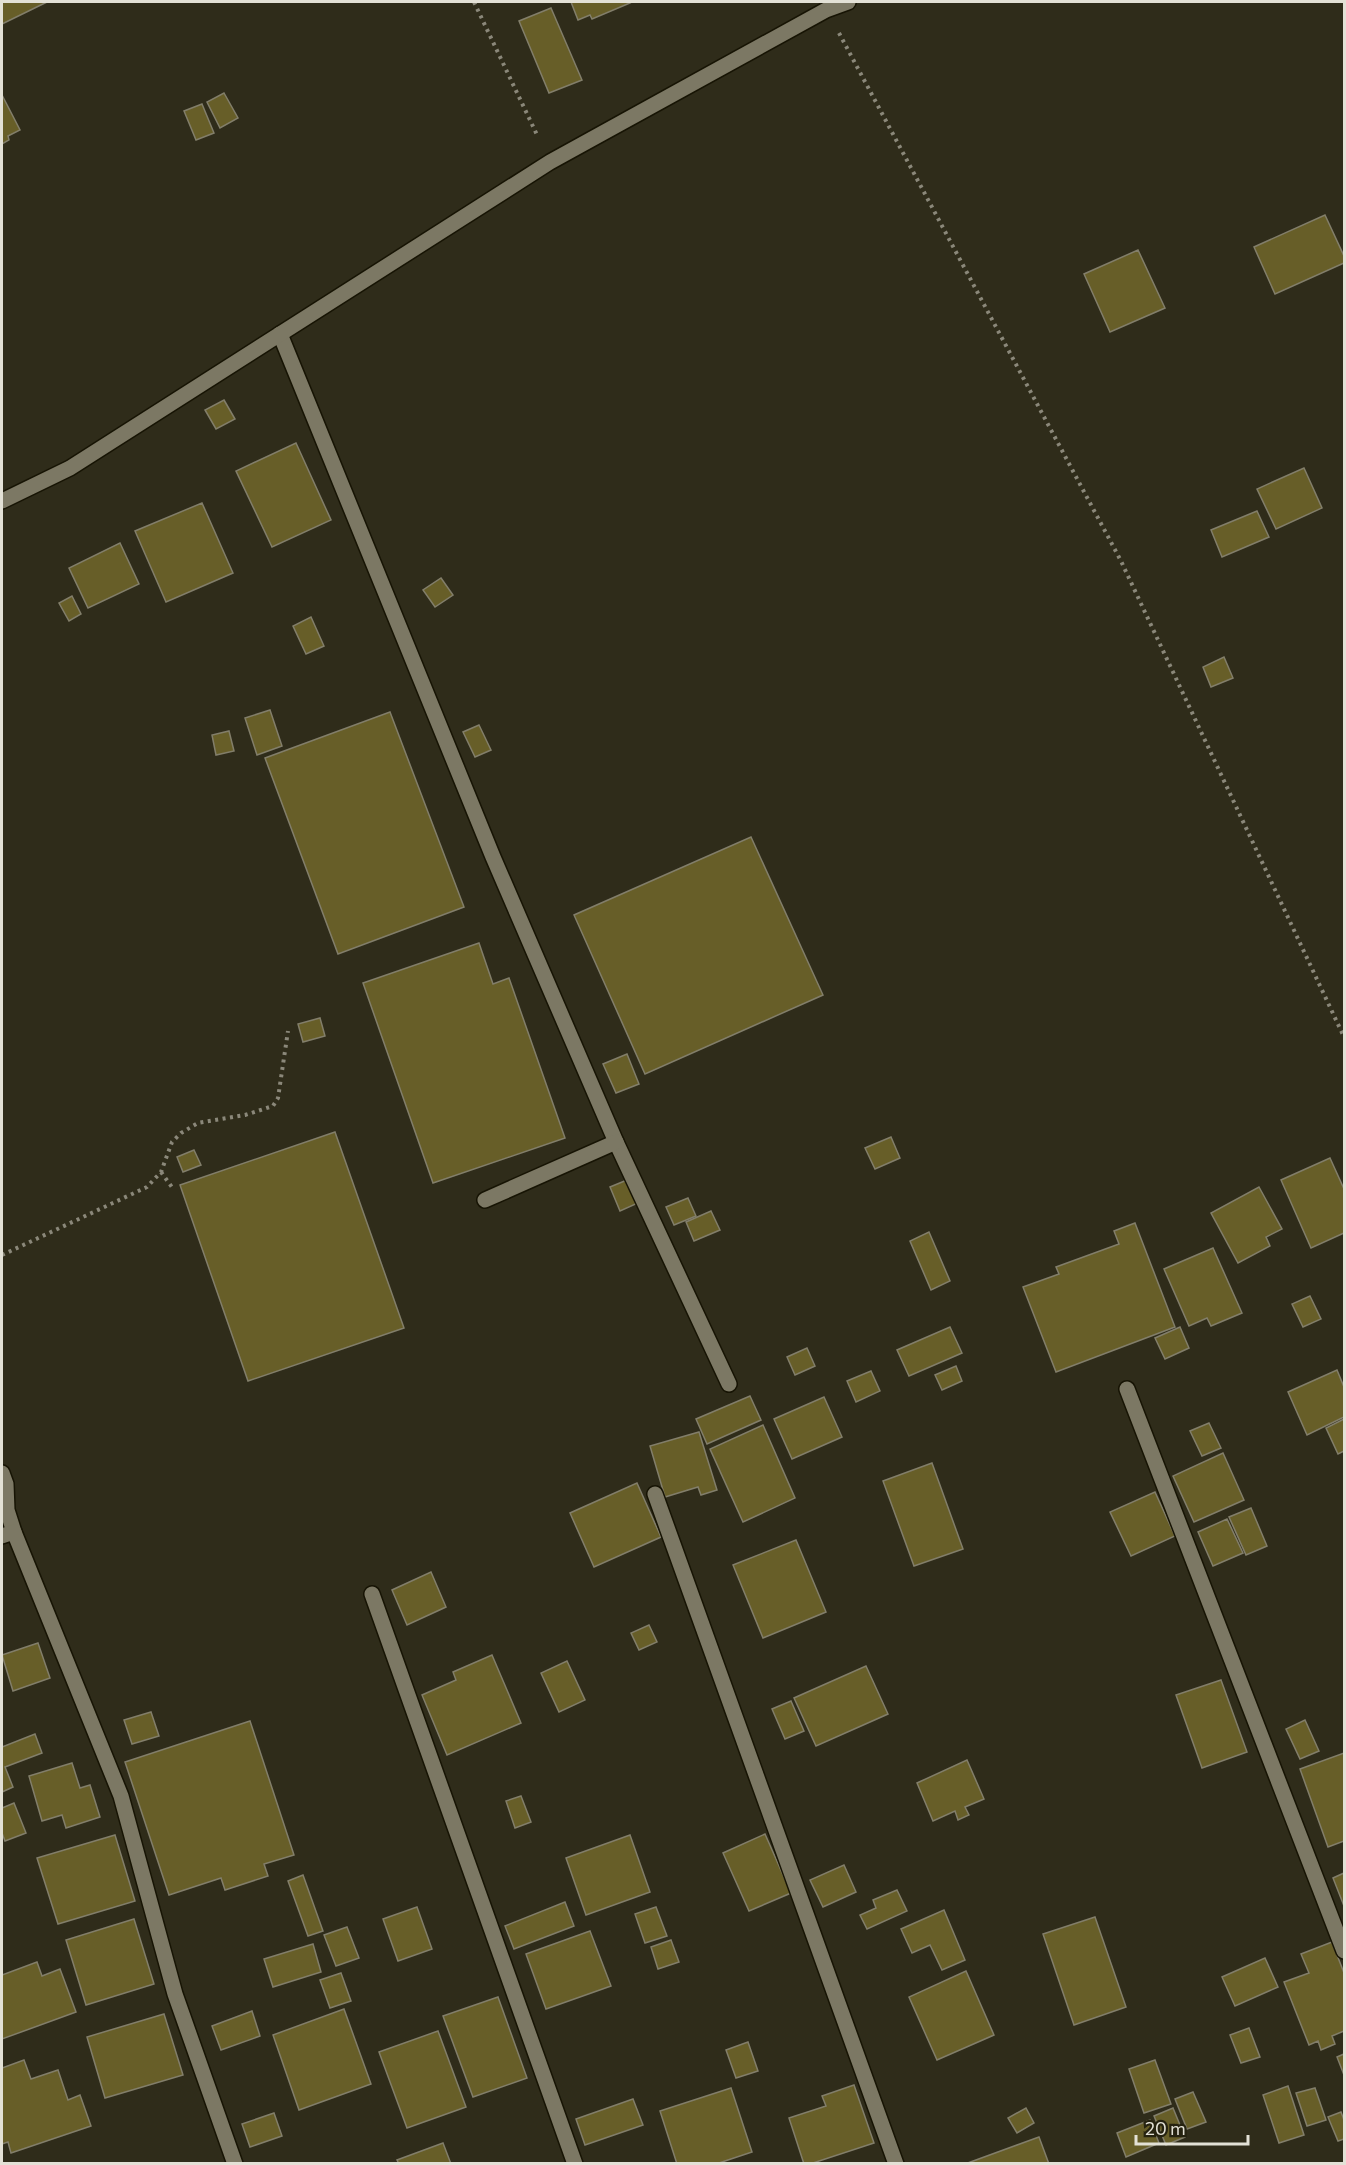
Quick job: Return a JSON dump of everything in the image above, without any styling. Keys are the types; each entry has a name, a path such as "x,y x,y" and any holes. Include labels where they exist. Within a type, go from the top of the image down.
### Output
{"street":[{"path":"2,501 69,468 550,162 826,10 848,2"},
{"path":"280,334 493,857 616,1142 729,1384"},
{"path":"485,1200 616,1142"},
{"path":"1126,1389 1344,1951"},
{"path":"2,1473 6,1484 8,1534 121,1796 175,1994 235,2163"},
{"path":"655,1494 896,2163"},
{"path":"372,1594 575,2163"}],"path":[{"path":"474,2 550,162"},
{"path":"826,10 1121,561 1344,1037"},
{"path":"2,1255 147,1187 161,1172 172,1142 181,1133 198,1123 245,1115 273,1106 278,1098 288,1031"},
{"path":"161,1172 174,1190"}],"building":[{"path":"2,2 47,2 2,24"},
{"path":"571,2 630,3 592,19 590,15 578,20"},
{"path":"551,8 582,80 549,93 519,21"},
{"path":"224,93 238,118 220,128 207,102"},
{"path":"2,95 20,130 8,136 9,140 2,144"},
{"path":"202,104 214,133 196,140 184,111"},
{"path":"1325,215 1344,256 1344,263 1275,294 1254,247"},
{"path":"1138,250 1165,308 1110,332 1084,274"},
{"path":"224,400 235,419 216,429 205,410"},
{"path":"296,443 331,520 272,547 236,471"},
{"path":"1304,468 1322,508 1276,529 1257,489"},
{"path":"202,503 233,573 166,602 135,531"},
{"path":"1257,511 1269,537 1222,557 1211,530"},
{"path":"120,543 139,584 88,608 69,568"},
{"path":"441,578 453,595 435,607 423,590"},
{"path":"72,596 81,614 69,621 59,603"},
{"path":"311,617 324,646 306,654 293,626"},
{"path":"1224,657 1233,678 1211,687 1203,667"},
{"path":"270,710 282,746 257,755 245,718"},
{"path":"390,712 464,907 338,954 265,758"},
{"path":"479,725 491,750 475,757 463,732"},
{"path":"229,731 234,751 216,755 212,735"},
{"path":"751,837 823,995 645,1074 574,915"},
{"path":"479,943 493,984 509,978 565,1138 433,1183 363,983"},
{"path":"320,1018 325,1036 303,1042 298,1024"},
{"path":"627,1054 639,1084 616,1093 603,1064"},
{"path":"335,1132 404,1328 248,1381 180,1185"},
{"path":"891,1137 900,1158 875,1169 865,1148"},
{"path":"194,1150 201,1165 183,1172 177,1157"},
{"path":"1330,1158 1344,1189 1344,1233 1311,1248 1281,1180"},
{"path":"627,1180 638,1203 620,1211 610,1187"},
{"path":"1259,1187 1282,1229 1266,1237 1270,1246 1238,1263 1211,1213"},
{"path":"688,1198 696,1216 674,1225 666,1207"},
{"path":"711,1211 720,1230 694,1241 686,1222"},
{"path":"1135,1223 1175,1327 1056,1372 1023,1287 1059,1274 1056,1267 1119,1244 1114,1231"},
{"path":"929,1232 950,1281 931,1290 910,1241"},
{"path":"1213,1248 1242,1313 1211,1326 1207,1318 1189,1326 1164,1269"},
{"path":"1310,1296 1321,1319 1303,1327 1292,1304"},
{"path":"950,1327 962,1353 909,1376 897,1350"},
{"path":"1180,1327 1189,1348 1165,1359 1155,1338"},
{"path":"807,1348 815,1366 795,1375 787,1357"},
{"path":"956,1366 962,1381 942,1390 935,1375"},
{"path":"1337,1370 1344,1387 1344,1417 1307,1435 1288,1392"},
{"path":"871,1371 880,1391 856,1402 847,1381"},
{"path":"750,1396 761,1420 707,1444 696,1419"},
{"path":"824,1397 842,1437 792,1459 774,1419"},
{"path":"1344,1419 1344,1451 1338,1454 1326,1428"},
{"path":"1209,1423 1221,1448 1202,1456 1190,1431"},
{"path":"763,1425 795,1498 743,1522 710,1449"},
{"path":"699,1432 717,1490 701,1495 698,1487 665,1497 650,1446"},
{"path":"1223,1453 1244,1500 1194,1522 1173,1476"},
{"path":"932,1463 963,1549 914,1566 883,1481"},
{"path":"637,1483 661,1537 594,1567 570,1513"},
{"path":"1155,1492 1175,1536 1131,1556 1110,1512"},
{"path":"1251,1508 1267,1546 1246,1555 1229,1517"},
{"path":"1227,1519 1243,1553 1213,1566 1198,1532"},
{"path":"796,1540 826,1612 763,1638 733,1565"},
{"path":"431,1572 446,1607 407,1625 392,1590"},
{"path":"649,1625 657,1642 639,1650 631,1633"},
{"path":"38,1643 50,1678 13,1691 2,1655"},
{"path":"492,1655 521,1723 447,1755 422,1695 456,1680 453,1672"},
{"path":"567,1661 585,1700 559,1712 541,1673"},
{"path":"866,1666 888,1714 816,1746 794,1698"},
{"path":"1221,1680 1247,1752 1202,1768 1176,1695"},
{"path":"791,1701 804,1731 785,1739 772,1709"},
{"path":"151,1712 159,1736 132,1744 124,1720"},
{"path":"1305,1720 1319,1751 1300,1759 1286,1729"},
{"path":"250,1721 294,1855 264,1864 268,1876 225,1890 221,1878 169,1895 125,1762"},
{"path":"35,1734 42,1753 5,1767 13,1787 2,1792 2,1747"},
{"path":"1344,1753 1344,1841 1328,1847 1300,1769"},
{"path":"967,1760 984,1799 965,1807 969,1815 958,1820 955,1811 933,1821 917,1783"},
{"path":"72,1763 80,1788 90,1785 100,1817 66,1828 62,1815 42,1821 29,1776"},
{"path":"521,1796 531,1822 515,1828 506,1801"},
{"path":"14,1803 26,1833 5,1841 2,1833 2,1808"},
{"path":"765,1834 791,1893 749,1911 723,1853"},
{"path":"115,1835 135,1901 58,1924 37,1858"},
{"path":"630,1835 650,1892 586,1915 566,1858"},
{"path":"844,1865 856,1892 823,1907 810,1880"},
{"path":"1344,1873 1344,1906 1333,1878"},
{"path":"303,1875 323,1931 308,1936 288,1881"},
{"path":"897,1890 907,1911 867,1929 860,1915 876,1908 873,1900"},
{"path":"565,1902 574,1926 514,1949 505,1926"},
{"path":"417,1907 432,1949 398,1961 383,1919"},
{"path":"656,1907 667,1936 645,1943 635,1914"},
{"path":"944,1910 965,1960 942,1970 930,1945 912,1953 901,1929"},
{"path":"1095,1917 1126,2007 1074,2025 1043,1934"},
{"path":"134,1919 154,1984 86,2005 66,1940"},
{"path":"347,1927 359,1958 336,1966 324,1935"},
{"path":"590,1931 611,1986 546,2009 526,1954"},
{"path":"671,1940 679,1962 658,1969 651,1947"},
{"path":"1332,1942 1344,1973 1344,2031 1332,2036 1335,2044 1321,2050 1318,2041 1309,2045 1284,1982 1309,1973 1301,1954"},
{"path":"313,1944 321,1972 273,1987 264,1959"},
{"path":"1265,1958 1278,1987 1235,2006 1222,1977"},
{"path":"37,1962 42,1976 60,1969 76,2012 2,2039 2,1975"},
{"path":"966,1971 994,2035 937,2060 909,1997"},
{"path":"341,1973 351,2001 330,2008 320,1980"},
{"path":"498,1997 527,2078 473,2097 443,2016"},
{"path":"344,2009 371,2084 299,2110 273,2035"},
{"path":"252,2011 260,2036 221,2050 212,2026"},
{"path":"164,2014 183,2075 105,2098 87,2037"},
{"path":"1249,2028 1260,2057 1241,2063 1230,2035"},
{"path":"438,2031 466,2107 407,2128 379,2052"},
{"path":"748,2042 758,2071 736,2078 726,2050"},
{"path":"1344,2054 1344,2075 1337,2057"},
{"path":"24,2060 31,2079 58,2070 68,2100 80,2095 91,2126 11,2153 8,2142 2,2144 2,2068"},
{"path":"1155,2060 1171,2104 1144,2113 1129,2069"},
{"path":"854,2085 874,2143 804,2164 789,2118 826,2106 822,2096"},
{"path":"1288,2086 1304,2135 1279,2143 1263,2095"},
{"path":"731,2088 752,2152 716,2164 677,2164 660,2111"},
{"path":"1315,2088 1326,2120 1307,2126 1296,2093"},
{"path":"1193,2092 1206,2122 1187,2129 1175,2099"},
{"path":"633,2099 643,2125 585,2145 576,2119"},
{"path":"1026,2108 1034,2123 1017,2133 1008,2118"},
{"path":"1173,2108 1185,2137 1166,2145 1154,2116"},
{"path":"1341,2112 1344,2120 1344,2139 1338,2141 1328,2117"},
{"path":"274,2113 282,2136 250,2147 242,2124"},
{"path":"1150,2120 1159,2143 1126,2157 1117,2133"},
{"path":"1039,2137 1049,2164 965,2164"},
{"path":"443,2143 451,2164 399,2164 397,2160"}]}
